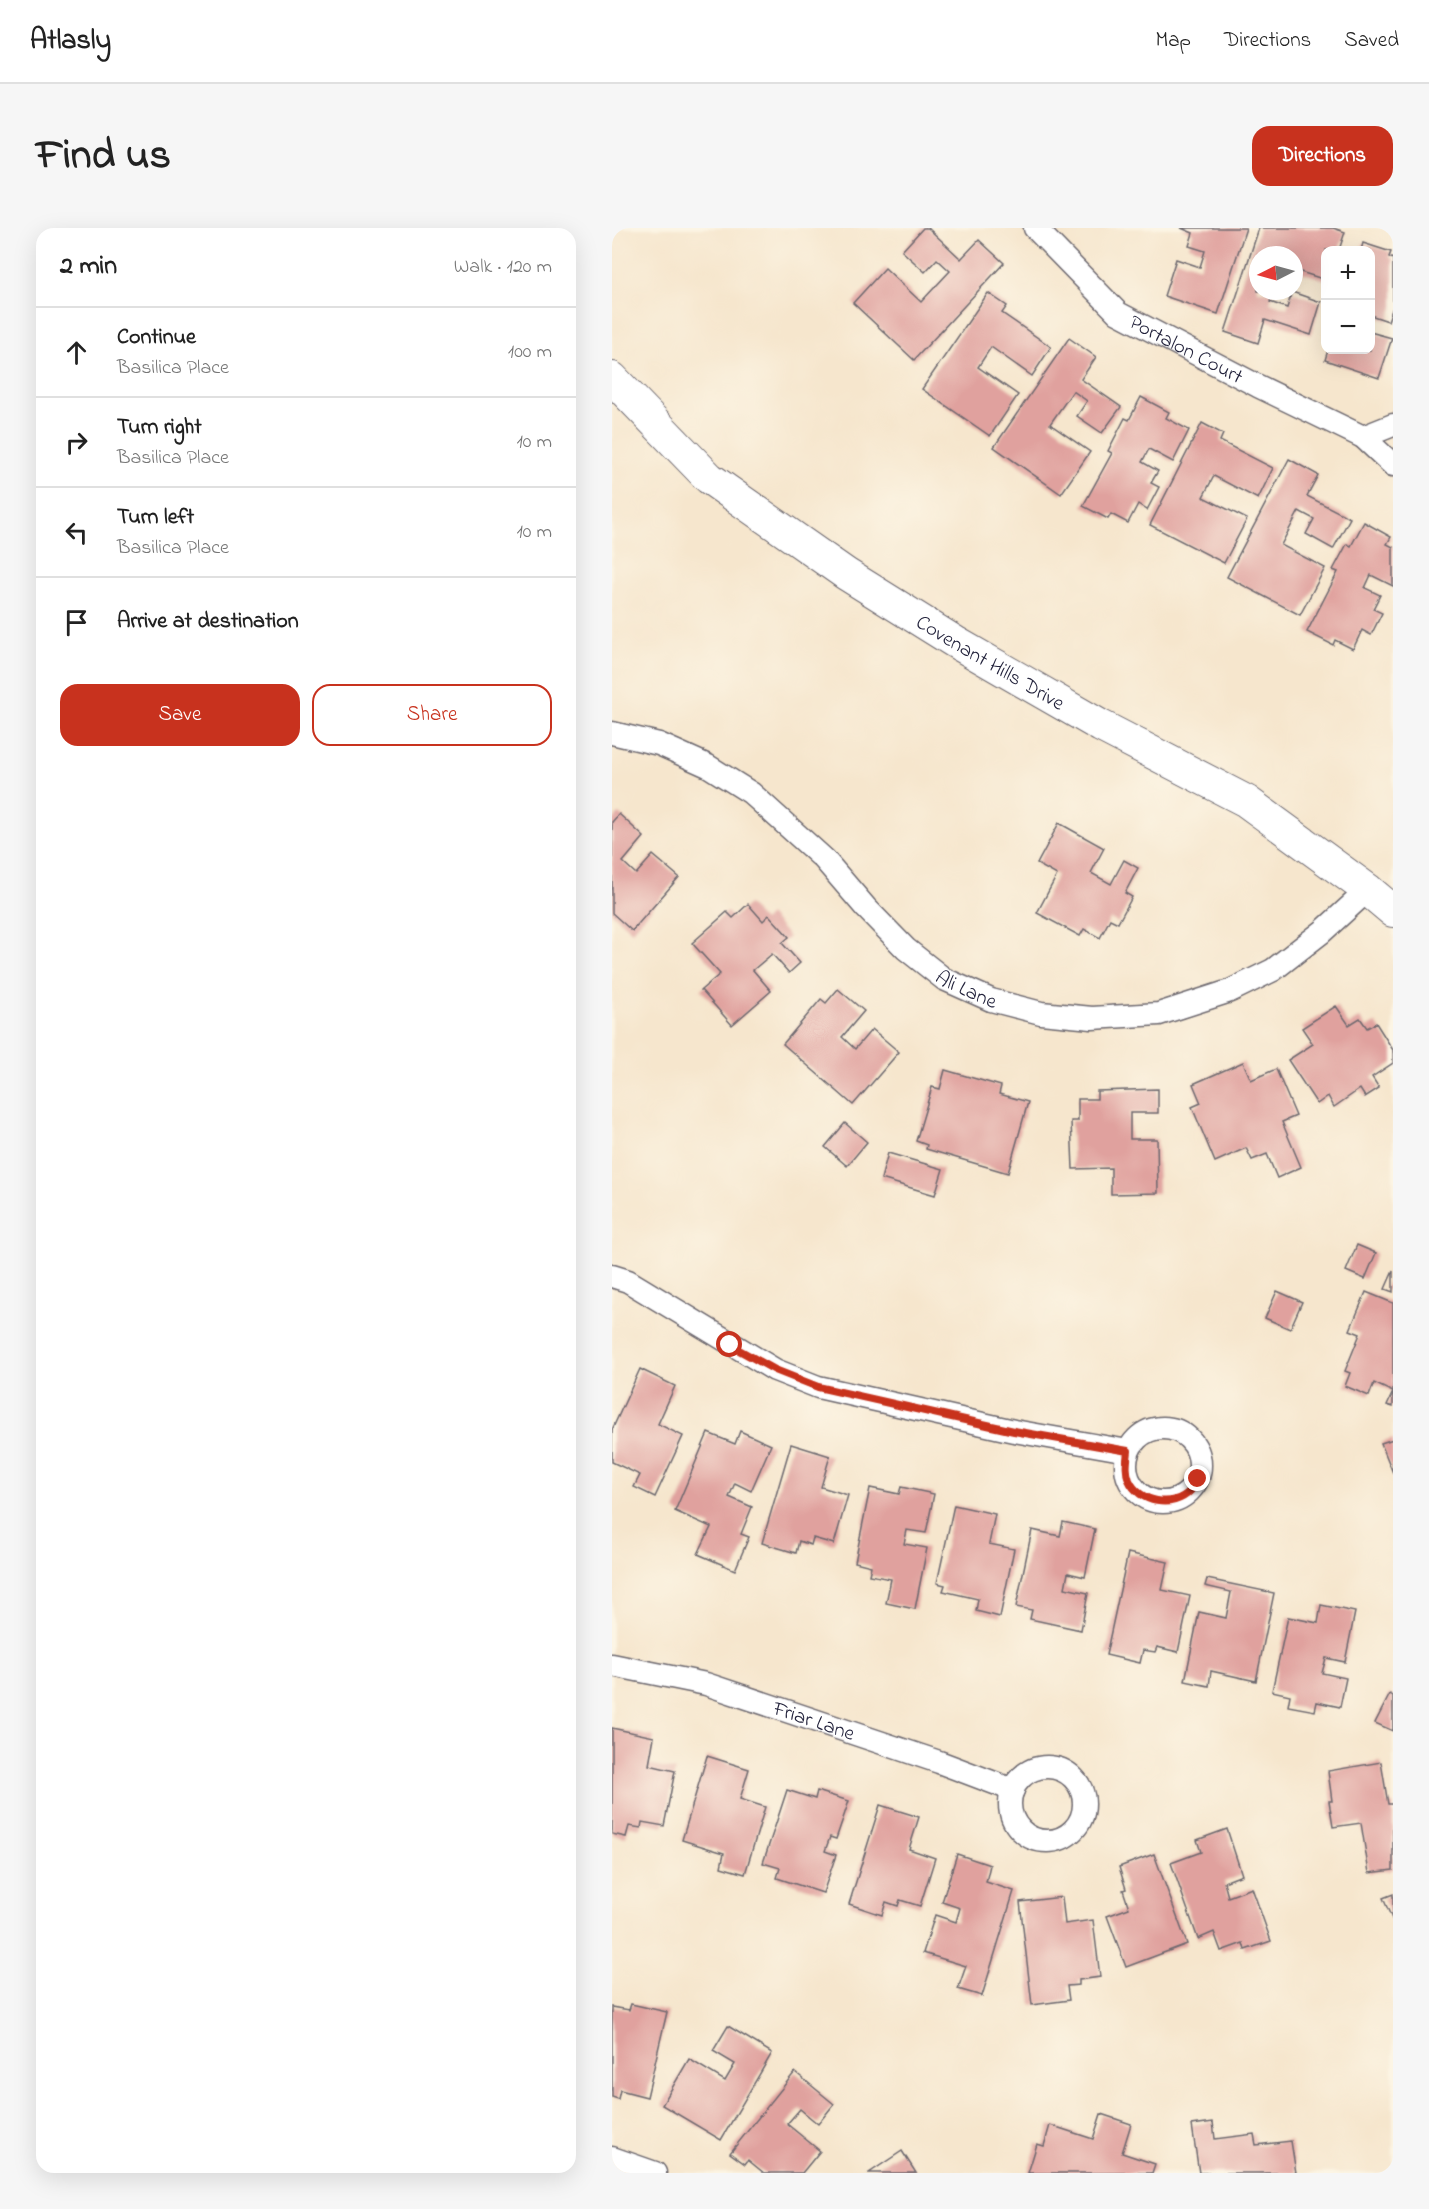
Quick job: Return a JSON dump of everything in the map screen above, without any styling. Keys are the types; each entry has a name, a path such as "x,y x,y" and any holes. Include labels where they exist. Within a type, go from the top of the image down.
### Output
{"street":[{"name":"Portalon Court","path":"1035,228 1118,313 1258,386 1363,437 1393,465"},
{"name":"Covenant Hills Drive","path":"612,378 709,478 846,574 955,642 1101,726 1246,801 1368,890 1393,911"},
{"path":"1363,437 1393,425"},
{"name":"Ali Lane","path":"612,733 658,744 708,766 751,793 824,859 906,950 944,979 992,1000 1041,1013 1092,1018 1159,1014 1230,991 1273,970 1322,932 1368,890"},
{"path":"612,1276 628,1281 775,1370 818,1387 1014,1431 1128,1451"},
{"name":"Friar Lane","path":"612,1665 706,1684 939,1762 1013,1790"},
{"path":"612,2158 655,2173"}],"building":[{"path":"923,228 928,228 961,259 979,240 1004,263 914,360 853,303 885,268 921,302 950,271 937,259 925,272 902,251"},
{"path":"1181,228 1246,228 1218,314 1164,296 1176,259 1200,267 1205,251 1189,246 1193,233"},
{"path":"1259,228 1333,228 1345,232 1340,246 1321,246 1321,278 1303,273 1303,246 1253,246"},
{"path":"1375,247 1391,252 1389,257 1393,259 1393,307 1388,321 1375,317"},
{"path":"1249,259 1249,300 1271,300 1270,302 1287,308 1290,300 1303,300 1303,296 1321,302 1311,335 1265,320 1258,343 1225,332"},
{"path":"988,293 1007,306 1002,313 1051,347 1032,376 991,347 978,367 1018,395 990,436 922,389"},
{"path":"1375,333 1392,338 1379,378 1325,360 1327,354 1375,354"},
{"path":"1069,338 1096,357 1081,379 1121,407 1102,433 1077,416 1087,401 1073,391 1050,424 1090,452 1061,494 994,447"},
{"path":"1141,397 1169,412 1166,418 1189,430 1173,462 1149,449 1142,462 1158,471 1151,483 1159,487 1147,510 1138,504 1128,523 1111,514 1108,519 1083,506 1112,453 1108,451 1125,418 1129,420"},
{"path":"1202,423 1223,434 1220,441 1273,468 1258,499 1214,476 1203,497 1247,519 1224,563 1150,525"},
{"path":"1289,459 1318,475 1307,496 1350,518 1333,549 1306,534 1314,519 1299,511 1281,545 1325,568 1300,615 1227,577"},
{"path":"1364,522 1391,537 1387,544 1393,547 1393,586 1371,575 1365,588 1380,595 1373,609 1382,613 1371,635 1362,630 1353,649 1335,640 1333,645 1307,632 1338,572 1333,570 1347,544 1351,546"},
{"path":"619,814 644,837 623,862 636,874 653,855 679,877 632,931 612,913 612,822"},
{"path":"1059,823 1104,848 1091,873 1111,884 1124,860 1138,868 1125,893 1132,897 1118,923 1110,919 1100,938 1084,929 1080,936 1037,913 1057,875 1037,864"},
{"path":"748,904 763,921 769,915 789,937 782,943 800,963 789,973 772,954 753,970 771,991 732,1025 701,990 720,974 692,943 727,912 733,918"},
{"path":"838,989 864,1011 842,1037 855,1049 872,1029 899,1052 853,1105 783,1044 821,999 826,1003"},
{"path":"1336,1006 1349,1025 1360,1018 1367,1028 1376,1023 1393,1050 1393,1063 1372,1077 1379,1088 1365,1097 1360,1089 1334,1107 1328,1096 1317,1104 1288,1060 1313,1044 1302,1028"},
{"path":"1243,1062 1251,1080 1276,1069 1296,1116 1282,1122 1301,1167 1277,1178 1267,1154 1252,1160 1246,1148 1215,1162 1192,1107 1201,1103 1193,1084"},
{"path":"945,1070 1001,1086 999,1094 1028,1102 1008,1173 926,1149 927,1145 916,1141 932,1087 940,1089"},
{"path":"1158,1089 1158,1113 1130,1113 1130,1139 1157,1139 1158,1193 1111,1194 1111,1168 1073,1169 1071,1121 1078,1121 1078,1099 1097,1099 1097,1091"},
{"path":"845,1123 867,1142 847,1166 825,1147"},
{"path":"888,1153 943,1169 935,1195 881,1179"},
{"path":"1357,1245 1376,1253 1365,1279 1346,1271"},
{"path":"1393,1271 1393,1292 1385,1289"},
{"path":"1277,1291 1302,1302 1290,1329 1265,1318"},
{"path":"1366,1292 1393,1303 1393,1392 1374,1383 1369,1396 1345,1386 1350,1373 1345,1371 1360,1334 1350,1330"},
{"path":"640,1369 675,1386 658,1424 683,1436 655,1497 634,1487 640,1475 612,1462 612,1430"},
{"path":"1393,1392 1393,1407 1387,1405"},
{"path":"740,1431 771,1445 751,1491 735,1483 729,1497 752,1507 741,1534 749,1537 735,1570 698,1554 711,1527 675,1511 708,1433 735,1444"},
{"path":"1393,1439 1393,1473 1381,1443"},
{"path":"791,1444 830,1456 821,1487 848,1495 834,1544 813,1538 811,1545 799,1541 796,1553 762,1543"},
{"path":"901,1487 934,1494 926,1533 907,1530 904,1544 927,1548 915,1609 886,1603 891,1579 869,1575 871,1566 855,1562 870,1488 899,1494"},
{"path":"954,1505 995,1514 989,1544 1014,1549 1000,1617 976,1611 978,1599 943,1591 945,1585 937,1583"},
{"path":"1063,1522 1095,1529 1085,1577 1068,1573 1065,1588 1088,1593 1081,1630 1030,1619 1032,1610 1016,1607 1032,1530 1060,1536"},
{"path":"1128,1553 1168,1562 1162,1590 1190,1596 1178,1652 1157,1647 1155,1652 1143,1650 1140,1663 1106,1655"},
{"path":"1207,1579 1274,1593 1256,1681 1211,1671 1209,1686 1185,1681 1199,1612 1226,1618 1231,1592 1205,1586"},
{"path":"1321,1605 1355,1612 1345,1662 1326,1658 1322,1673 1346,1678 1340,1707 1317,1702 1315,1711 1288,1706 1290,1695 1272,1691 1288,1617 1318,1623"},
{"path":"1390,1694 1393,1696 1393,1731 1375,1723"},
{"path":"612,1728 654,1737 649,1765 675,1771 664,1826 642,1822 641,1828 629,1826 626,1837 612,1834"},
{"path":"707,1756 749,1769 740,1799 765,1807 745,1874 721,1867 724,1853 682,1840"},
{"path":"1381,1762 1388,1804 1393,1804 1393,1870 1369,1873 1361,1823 1333,1827 1328,1771"},
{"path":"787,1790 815,1799 817,1791 849,1801 836,1839 830,1837 825,1851 836,1855 823,1893 777,1878 780,1868 763,1863"},
{"path":"880,1805 919,1817 909,1849 935,1858 920,1906 900,1900 898,1906 886,1902 882,1915 849,1904"},
{"path":"1227,1829 1242,1875 1224,1882 1228,1897 1252,1888 1271,1941 1245,1950 1243,1943 1221,1951 1214,1932 1198,1939 1171,1863 1201,1852 1197,1840"},
{"path":"957,1854 990,1865 986,1882 1014,1891 982,1996 958,1989 966,1966 923,1953 935,1915 956,1922 960,1908 942,1902"},
{"path":"1154,1854 1187,1944 1126,1967 1107,1916 1129,1908 1119,1867"},
{"path":"1393,1894 1393,1921 1383,1898"},
{"path":"1062,1897 1065,1924 1093,1920 1100,1977 1079,1980 1079,1985 1067,1986 1069,2000 1032,2005 1020,1902"},
{"path":"631,2004 667,2012 647,2097 620,2090 618,2099 612,2097 612,2007 629,2010"},
{"path":"728,2026 772,2053 721,2140 662,2105 689,2059 725,2081 735,2064 713,2051"},
{"path":"795,2072 834,2104 818,2124 800,2109 787,2124 820,2151 802,2173 764,2173 748,2160 745,2164 730,2153"},
{"path":"1101,2114 1131,2124 1122,2153 1155,2164 1152,2173 1028,2173 1037,2144 1044,2146 1050,2125 1093,2139"},
{"path":"1213,2122 1215,2139 1254,2134 1256,2145 1291,2141 1296,2173 1199,2173 1192,2125"},
{"path":"902,2151 916,2173 869,2173"}],"route":[{"path":"730,1345 775,1370 818,1387 1014,1431 1128,1451 1126,1465 1129,1480 1137,1492 1150,1500 1164,1502 1178,1499 1190,1491 1198,1479"}]}
